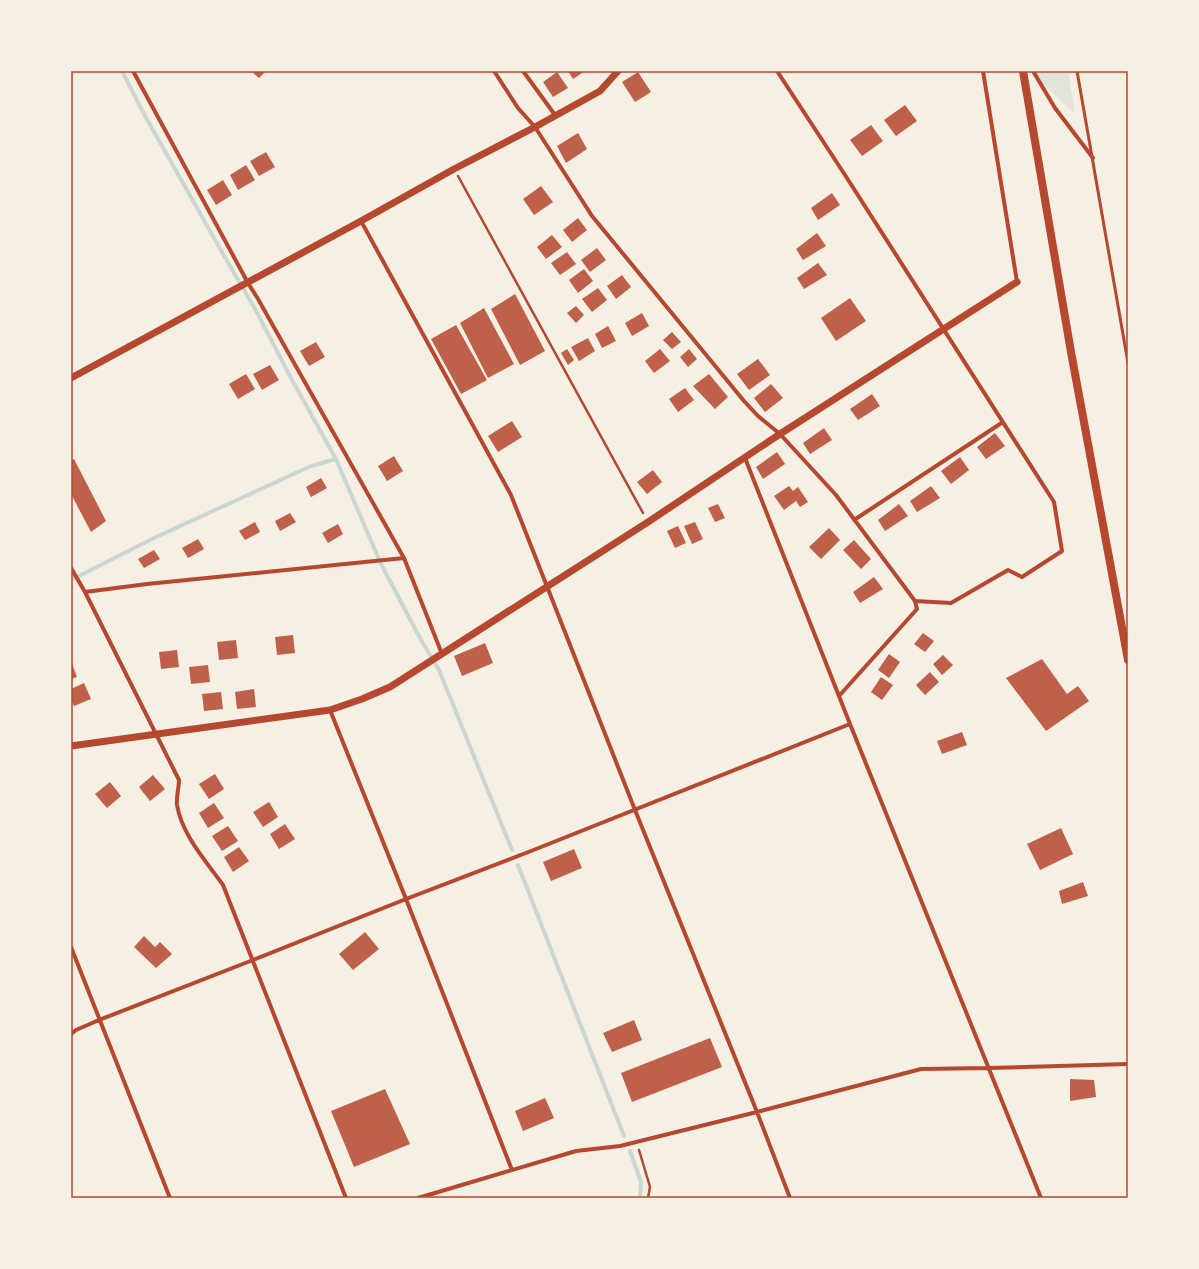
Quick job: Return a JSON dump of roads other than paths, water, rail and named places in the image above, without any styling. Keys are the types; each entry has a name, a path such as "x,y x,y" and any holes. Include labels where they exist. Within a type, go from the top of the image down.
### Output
{"main road":[{"path":"1023,71 1071,352 1128,660"}],"street":[{"path":"133,71 248,283 404,558 442,654"},
{"path":"494,71 518,108 535,127 592,216 744,401 758,416 780,434 836,495 915,601 917,609 839,696"},
{"path":"523,71 555,115"},
{"path":"71,378 248,283 454,169 535,127 600,90 618,71"},
{"path":"777,71 1054,502 1062,551 1022,577 1008,570 951,603 915,601"},
{"path":"71,746 330,710 390,687 648,522 780,434 1017,282 983,71"},
{"path":"1033,71 1055,108 1093,158"},
{"path":"361,221 511,495 790,1198"},
{"path":"854,520 1003,422"},
{"path":"745,458 850,724 1041,1198"},
{"path":"85,592 147,584 404,558"},
{"path":"71,568 85,592 179,780 177,804 185,830 224,885 346,1198"},
{"path":"330,710 512,1170"},
{"path":"71,1034 76,1030 99,1020 850,724"},
{"path":"71,947 170,1198"},
{"path":"418,1198 576,1151 620,1146 757,1112 920,1068 989,1068 1128,1064"}],"lane":[{"path":"1077,71 1128,364"}],"waterway":[{"path":"122,71 144,114 254,307 336,459 381,564 421,640 439,670 512,850"},
{"path":"71,580 154,538 311,466 336,459"},
{"path":"518,865 624,1136"},
{"path":"630,1151 641,1182 640,1198"}]}
